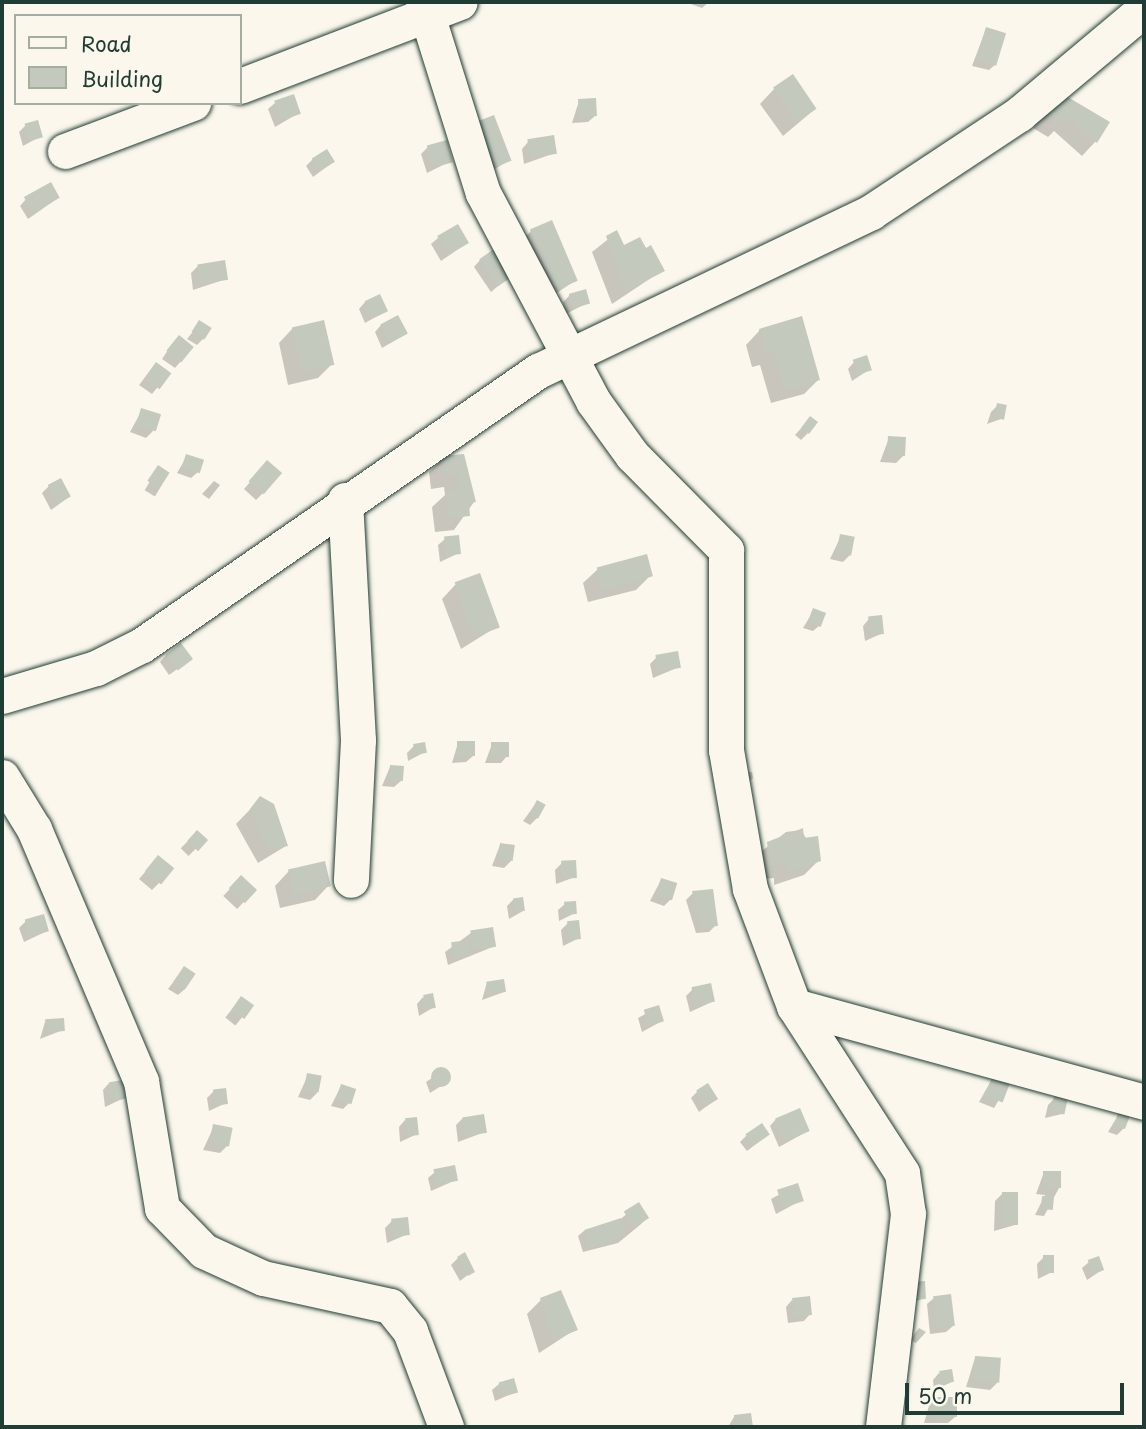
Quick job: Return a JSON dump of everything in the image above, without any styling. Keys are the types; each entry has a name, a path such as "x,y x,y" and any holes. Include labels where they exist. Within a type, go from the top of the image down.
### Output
{"street":[{"path":"242,85 425,9 460,2"},
{"path":"425,9 483,192 572,354 593,401 632,455 726,550 722,697 731,796 750,889 793,1006 902,1173 908,1213 883,1427"},
{"path":"2,696 96,668 142,645 496,395 572,354 872,212 1019,114 1144,9"},
{"path":"65,151 188,105"},
{"path":"345,500 358,740 351,880"},
{"path":"2,776 34,829 137,1069 162,1208 204,1251 263,1278 390,1306 410,1331 446,1427"},
{"path":"793,1006 1144,1102"}],"building":[{"path":"986,27 1006,33 996,66 976,60"},
{"path":"793,74 816,109 797,122 773,87"},
{"path":"1061,93 1110,122 1097,143 1068,116 1064,124 1046,113"},
{"path":"294,94 301,114 281,121 274,101"},
{"path":"596,98 597,116 579,117 578,99"},
{"path":"494,115 512,161 495,167 477,121"},
{"path":"38,120 43,137 30,141 25,124"},
{"path":"554,135 557,154 530,158 527,139"},
{"path":"447,140 453,162 433,168 427,145"},
{"path":"327,149 335,162 320,171 312,159"},
{"path":"51,182 60,198 33,213 24,197"},
{"path":"552,220 578,281 556,290 530,229"},
{"path":"458,224 469,243 448,255 437,236"},
{"path":"617,230 624,245 640,237 646,248 651,245 665,271 626,291 606,236"},
{"path":"494,249 513,276 498,286 479,259"},
{"path":"225,260 228,280 200,284 197,264"},
{"path":"586,289 590,303 573,308 569,294"},
{"path":"380,294 388,311 373,318 365,301"},
{"path":"398,315 408,334 390,343 380,324"},
{"path":"802,316 820,380 785,390 774,351 766,353 759,329"},
{"path":"199,320 212,328 204,340 192,332"},
{"path":"324,320 334,365 302,372 292,327"},
{"path":"179,335 194,347 181,363 166,351"},
{"path":"867,355 872,370 858,375 853,360"},
{"path":"156,362 171,373 160,389 144,378"},
{"path":"997,403 1007,405 1004,420 994,418"},
{"path":"141,408 161,414 156,431 136,425"},
{"path":"810,416 818,422 809,434 801,428"},
{"path":"888,436 906,437 905,456 887,455"},
{"path":"186,454 204,460 200,473 182,467"},
{"path":"464,454 476,502 469,503 470,516 449,518 446,491 459,490 458,474 445,475 443,456"},
{"path":"267,460 282,473 264,494 249,481"},
{"path":"158,465 170,473 159,489 147,481"},
{"path":"61,478 71,497 58,504 48,485"},
{"path":"840,534 855,537 851,556 836,553"},
{"path":"459,535 461,554 446,555 444,537"},
{"path":"647,554 653,576 603,590 597,567"},
{"path":"480,573 500,628 474,637 455,582"},
{"path":"813,608 826,613 821,627 808,622"},
{"path":"882,615 884,634 870,635 868,616"},
{"path":"181,643 193,659 178,670 166,654"},
{"path":"678,651 681,668 658,672 655,655"},
{"path":"457,741 475,741 475,756 457,756"},
{"path":"425,742 427,753 415,755 413,744"},
{"path":"491,742 509,742 509,757 491,757"},
{"path":"390,765 404,766 403,781 389,780"},
{"path":"260,796 274,804 288,846 273,849 265,843 250,809"},
{"path":"537,800 546,805 538,819 529,814"},
{"path":"803,828 804,838 818,836 821,861 788,872 787,864 770,866 767,842"},
{"path":"197,830 208,840 198,851 187,841"},
{"path":"500,843 515,845 513,861 498,859"},
{"path":"158,855 174,868 161,885 145,871"},
{"path":"576,860 577,878 562,879 561,861"},
{"path":"325,861 331,886 294,895 288,870"},
{"path":"241,875 257,890 245,903 229,888"},
{"path":"661,878 677,883 672,900 656,895"},
{"path":"713,889 718,926 702,927 692,891"},
{"path":"523,897 525,911 515,912 513,898"},
{"path":"576,901 577,914 565,915 564,902"},
{"path":"44,914 49,931 30,937 25,920"},
{"path":"579,920 581,939 569,940 567,921"},
{"path":"493,927 496,947 473,950 470,931"},
{"path":"469,940 471,956 453,958 451,942"},
{"path":"184,966 196,974 185,990 173,982"},
{"path":"504,979 506,992 488,995 486,982"},
{"path":"711,983 715,1002 695,1006 691,987"},
{"path":"433,993 436,1008 426,1010 423,995"},
{"path":"241,996 254,1005 244,1019 231,1010"},
{"path":"659,1005 664,1021 649,1026 644,1010"},
{"path":"64,1018 65,1031 46,1032 45,1019"},
{"path":"437,1067 445,1067 451,1077 445,1087 437,1087 431,1081 431,1073"},
{"path":"307,1073 322,1076 318,1093 304,1090"},
{"path":"992,1077 1010,1084 1003,1102 985,1096"},
{"path":"123,1080 126,1099 112,1101 109,1082"},
{"path":"708,1083 718,1099 706,1107 696,1090"},
{"path":"341,1084 356,1089 351,1104 336,1099"},
{"path":"226,1088 228,1104 215,1105 213,1090"},
{"path":"1054,1096 1068,1099 1064,1115 1051,1112"},
{"path":"800,1108 810,1131 785,1142 775,1119"},
{"path":"1119,1110 1131,1113 1125,1129 1114,1126"},
{"path":"484,1114 487,1133 465,1136 462,1117"},
{"path":"417,1117 419,1135 407,1136 405,1118"},
{"path":"762,1123 770,1135 753,1146 745,1134"},
{"path":"213,1124 233,1128 229,1146 209,1143"},
{"path":"455,1165 458,1181 436,1185 433,1169"},
{"path":"1043,1171 1061,1171 1061,1188 1043,1188"},
{"path":"798,1183 804,1201 783,1208 777,1190"},
{"path":"1002,1192 1018,1192 1018,1225 1002,1225"},
{"path":"1042,1196 1054,1197 1053,1210 1041,1209"},
{"path":"639,1202 649,1218 634,1228 624,1212"},
{"path":"408,1217 410,1235 393,1237 391,1219"},
{"path":"621,1218 627,1236 591,1248 585,1230"},
{"path":"465,1252 475,1272 468,1276 457,1257"},
{"path":"1043,1255 1054,1255 1054,1273 1043,1273"},
{"path":"1099,1256 1104,1270 1093,1274 1088,1260"},
{"path":"925,1281 926,1299 907,1300 906,1282"},
{"path":"561,1290 578,1330 553,1340 540,1298"},
{"path":"951,1294 955,1326 937,1328 933,1296"},
{"path":"810,1296 812,1315 794,1317 792,1298"},
{"path":"975,1356 1001,1358 999,1383 973,1381"},
{"path":"952,1369 954,1382 941,1384 939,1371"},
{"path":"514,1378 518,1392 503,1397 499,1382"},
{"path":"931,1397 957,1397 957,1417 931,1417"},
{"path":"751,1413 753,1427 735,1427 734,1415"}]}
